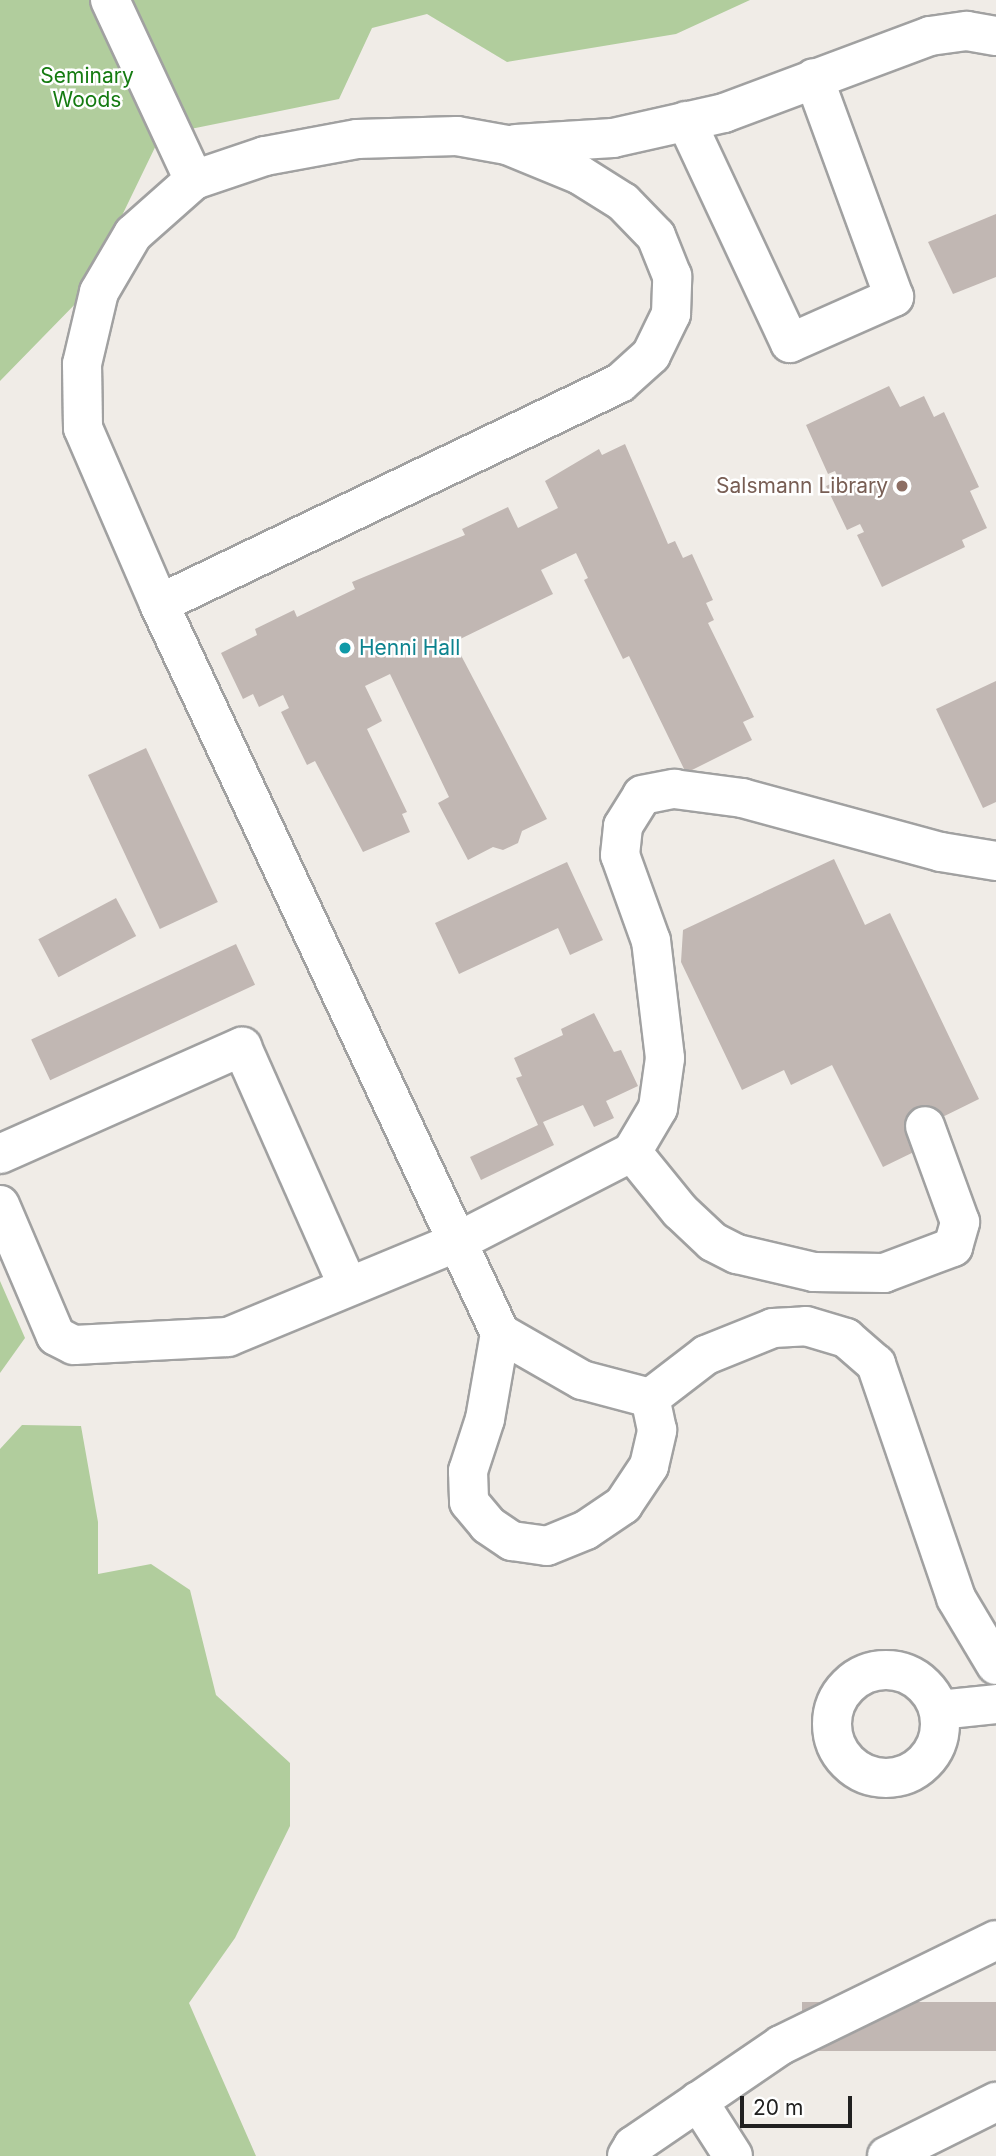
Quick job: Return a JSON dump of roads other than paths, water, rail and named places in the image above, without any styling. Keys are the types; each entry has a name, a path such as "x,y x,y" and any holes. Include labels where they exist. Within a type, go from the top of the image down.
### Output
{"lane":[{"path":"110,0 194,180"},
{"path":"506,145 613,138 724,113 930,36 967,31 996,36"},
{"path":"685,121 790,343 894,297 814,78"},
{"path":"159,604 620,383 651,355 671,314 672,276 656,236 623,202 580,175 506,145 457,135 357,139 265,156 194,180 133,234 99,292 82,364 83,428 159,604 455,1243 500,1333 582,1380 650,1398"},
{"path":"0,1205 56,1336 74,1345 228,1337 455,1243 632,1152 658,1108 666,1058 651,941 620,855 623,825 642,795 674,789 742,798 941,852 996,861"},
{"path":"0,1154 242,1047 348,1286"},
{"path":"632,1152 680,1211 713,1242 737,1254 814,1272 884,1273 953,1247 960,1222 925,1126"},
{"path":"650,1398 706,1355 773,1328 806,1326 846,1338 876,1364 956,1598 996,1665"},
{"path":"500,1333 485,1419 468,1471 469,1502 488,1525 512,1541 547,1546 586,1530 623,1505 649,1466 657,1430 650,1398"},
{"path":"939,1710 996,1704"},
{"path":"627,2156 633,2146 781,2045 996,1940"},
{"path":"698,2101 733,2156"},
{"path":"887,2156 996,2102"}],"place":[{"name":"Salsmann Library","path":"902,486"},
{"name":"Henni Hall","path":"345,648"}],"park label":[{"name":"Seminary Woods","path":"87,88"}]}
